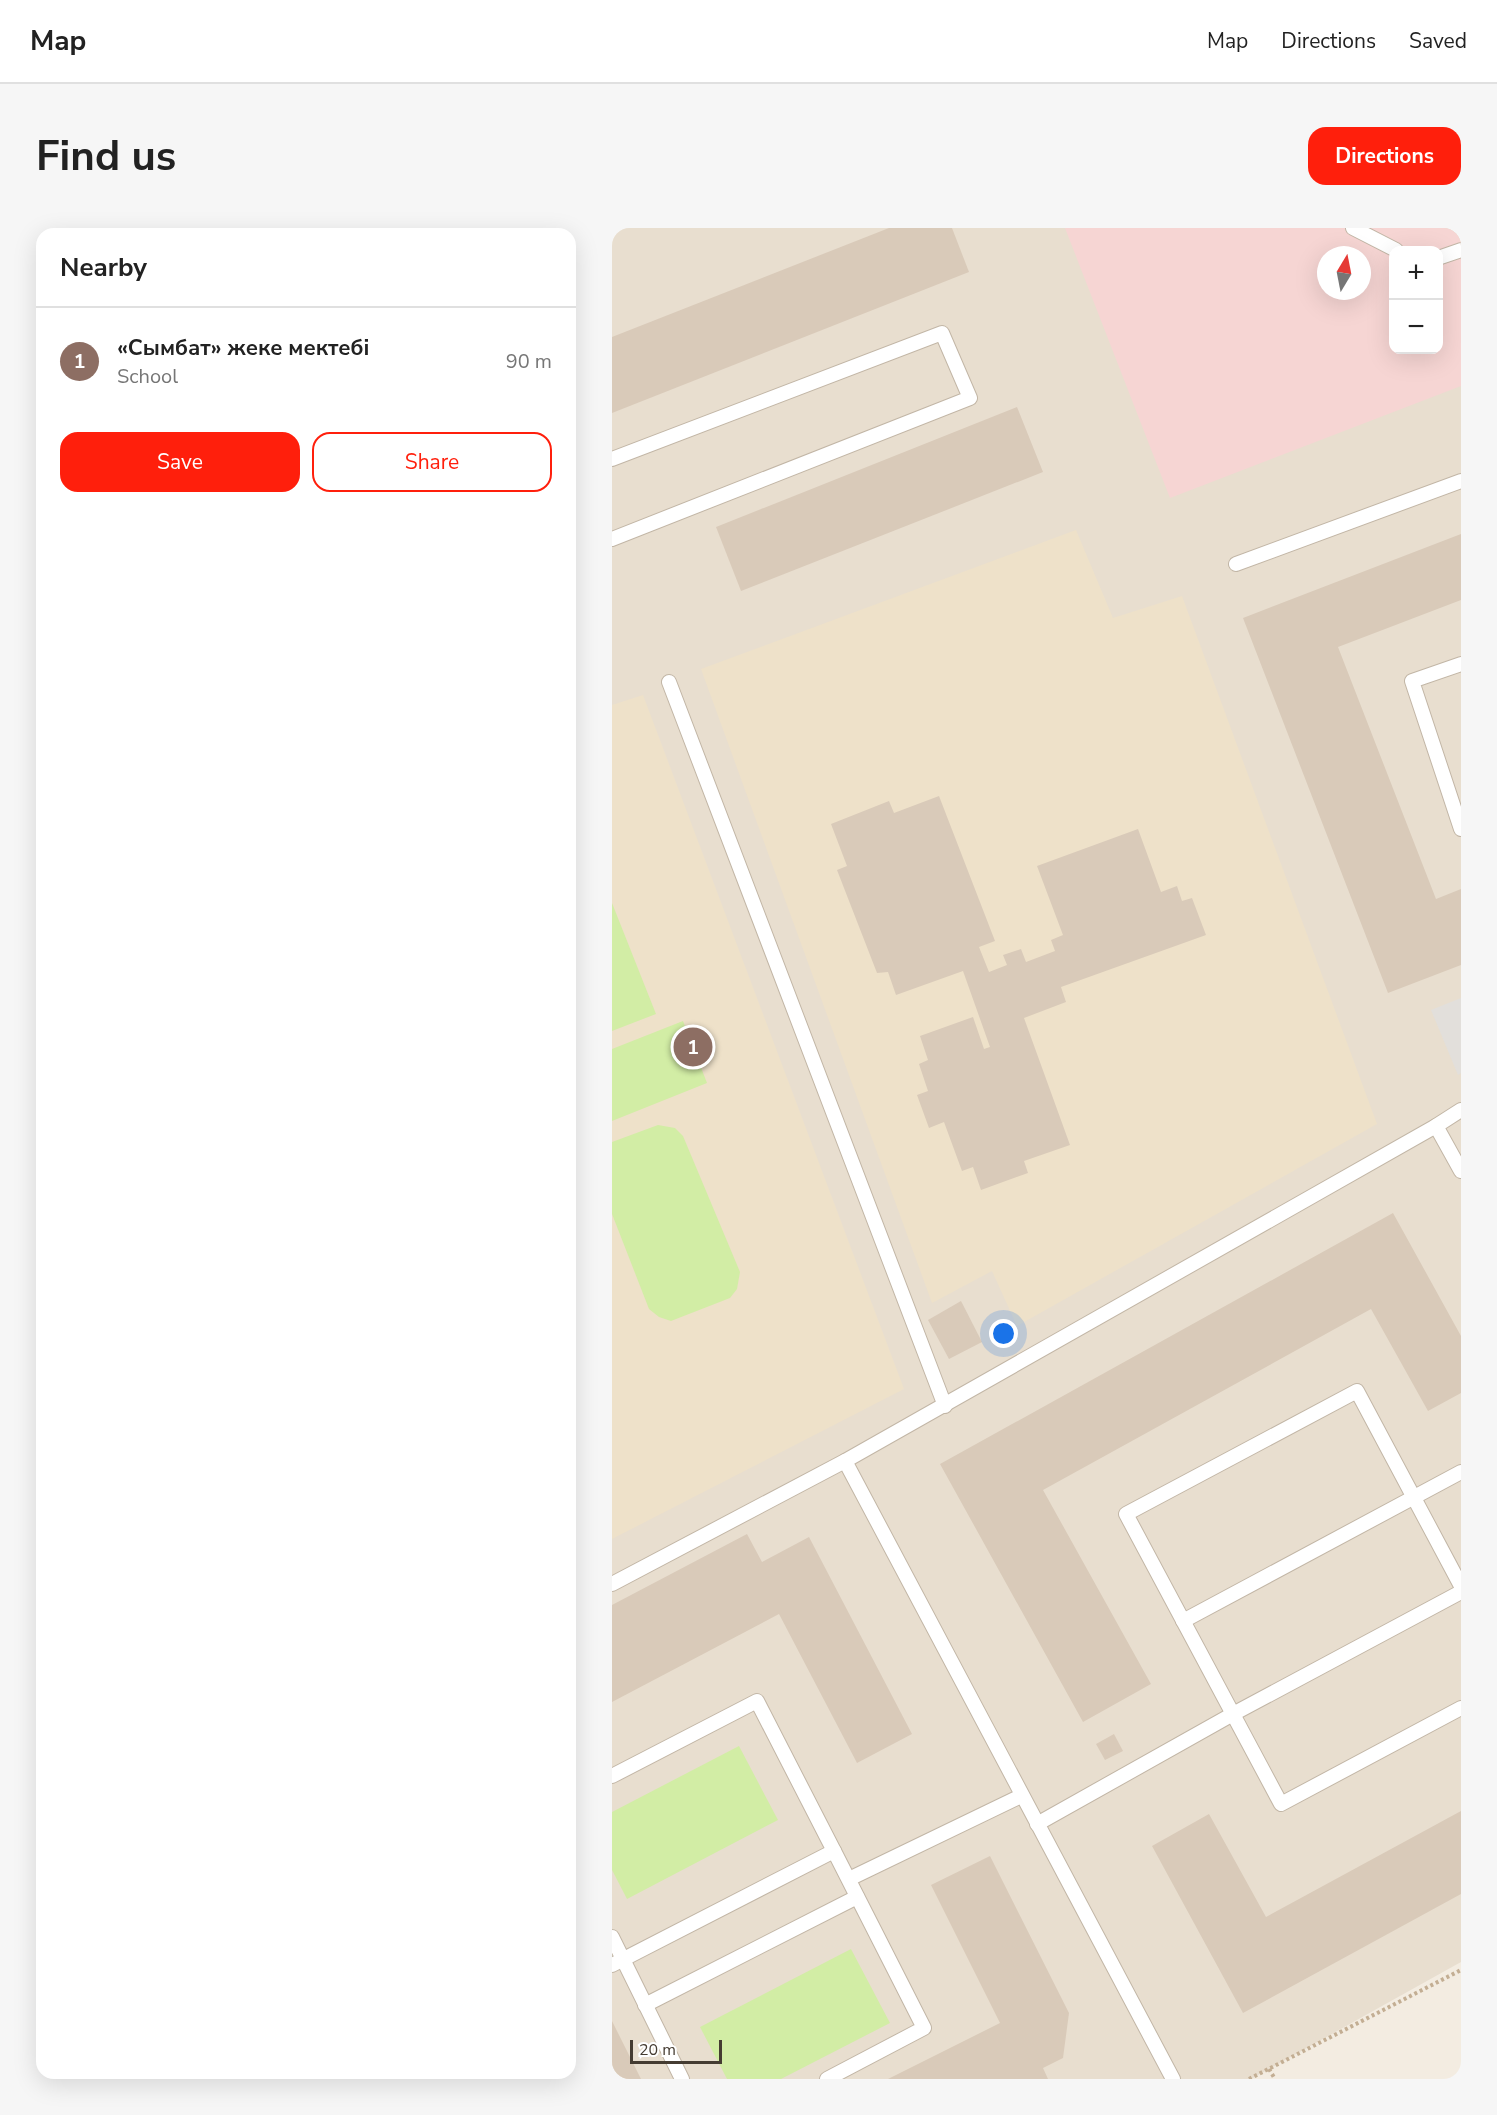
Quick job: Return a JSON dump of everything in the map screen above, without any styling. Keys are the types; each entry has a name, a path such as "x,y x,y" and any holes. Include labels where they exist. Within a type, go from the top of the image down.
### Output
{"lane":[{"path":"1353,228 1389,246"},
{"path":"1443,256 1461,250"},
{"path":"612,459 942,333 970,398 612,539"},
{"path":"1236,564 1461,481"},
{"path":"1461,664 1412,681 1461,829"},
{"path":"669,682 945,1406"},
{"path":"612,1584 945,1406 1461,1110"},
{"path":"1436,1126 1461,1171"},
{"path":"1461,1586 1357,1391 1126,1514 1281,1804 1461,1708"},
{"path":"845,1461 1173,2079"},
{"path":"1183,1621 1461,1472"},
{"path":"1037,1824 1233,1714 1461,1592"},
{"path":"612,1776 757,1701 924,2028 827,2079"},
{"path":"849,1879 1021,1796"},
{"path":"617,1962 834,1851"},
{"path":"645,2005 857,1897"},
{"path":"612,1937 617,1962 645,2005 682,2079"}],"path":[{"path":"1250,2079 1461,1970"},
{"path":"1269,2069 1275,2079"}],"shaded area":[{"path":"612,228 1461,228 1461,1962 1251,2079 612,2079"},
{"path":"1065,228 1461,228 1461,386 1170,498"},
{"path":"1076,530 1113,618 1182,596 1377,1124 1017,1326 992,1271 932,1303 701,669"},
{"path":"643,695 904,1389 612,1539 612,705"},
{"path":"1461,998 1461,1073 1458,1075 1431,1010"}],"green space":[{"path":"612,903 656,1014 612,1031"},
{"path":"683,1021 707,1083 612,1121 612,1049"},
{"path":"658,1125 675,1128 683,1136 740,1272 737,1289 730,1298 671,1321 659,1317 649,1309 612,1214 612,1142"},
{"path":"739,1746 778,1820 627,1899 612,1870 612,1812"},
{"path":"851,1949 890,2023 781,2079 727,2079 700,2027"}],"building":[{"path":"889,228 952,228 969,272 612,413 612,337"},
{"path":"1017,407 1043,472 741,591 716,527"},
{"path":"1461,534 1461,600 1338,647 1436,899 1461,889 1461,965 1388,993 1243,618"},
{"path":"939,796 995,941 979,947 989,972 1007,965 1003,955 1021,949 1026,962 1055,951 1051,940 1063,935 1037,866 1138,829 1161,892 1177,886 1182,901 1192,898 1206,935 1061,987 1066,1002 1024,1018 1070,1145 1024,1161 1028,1173 981,1190 973,1167 962,1171 944,1122 929,1128 917,1095 928,1091 919,1064 928,1060 920,1036 973,1017 984,1049 990,1047 963,971 896,995 888,972 877,973 837,870 847,866 831,824 889,801 894,813"},
{"path":"1393,1213 1461,1336 1461,1393 1428,1411 1371,1309 1043,1490 1151,1684 1083,1722 940,1464"},
{"path":"961,1301 982,1342 949,1359 928,1320"},
{"path":"747,1534 762,1562 809,1537 912,1734 857,1763 779,1614 612,1702 612,1605"},
{"path":"1114,1734 1123,1751 1105,1760 1096,1744"},
{"path":"1461,1811 1461,1894 1243,2013 1152,1846 1209,1814 1266,1917"},
{"path":"990,1856 1069,2013 1063,2058 1043,2068 1048,2079 888,2079 1000,2023 931,1885"},
{"path":"612,2021 641,2079 612,2079"}],"place":[{"name":"«Сымбат» жеке мектебі","path":"693,1047"}]}
